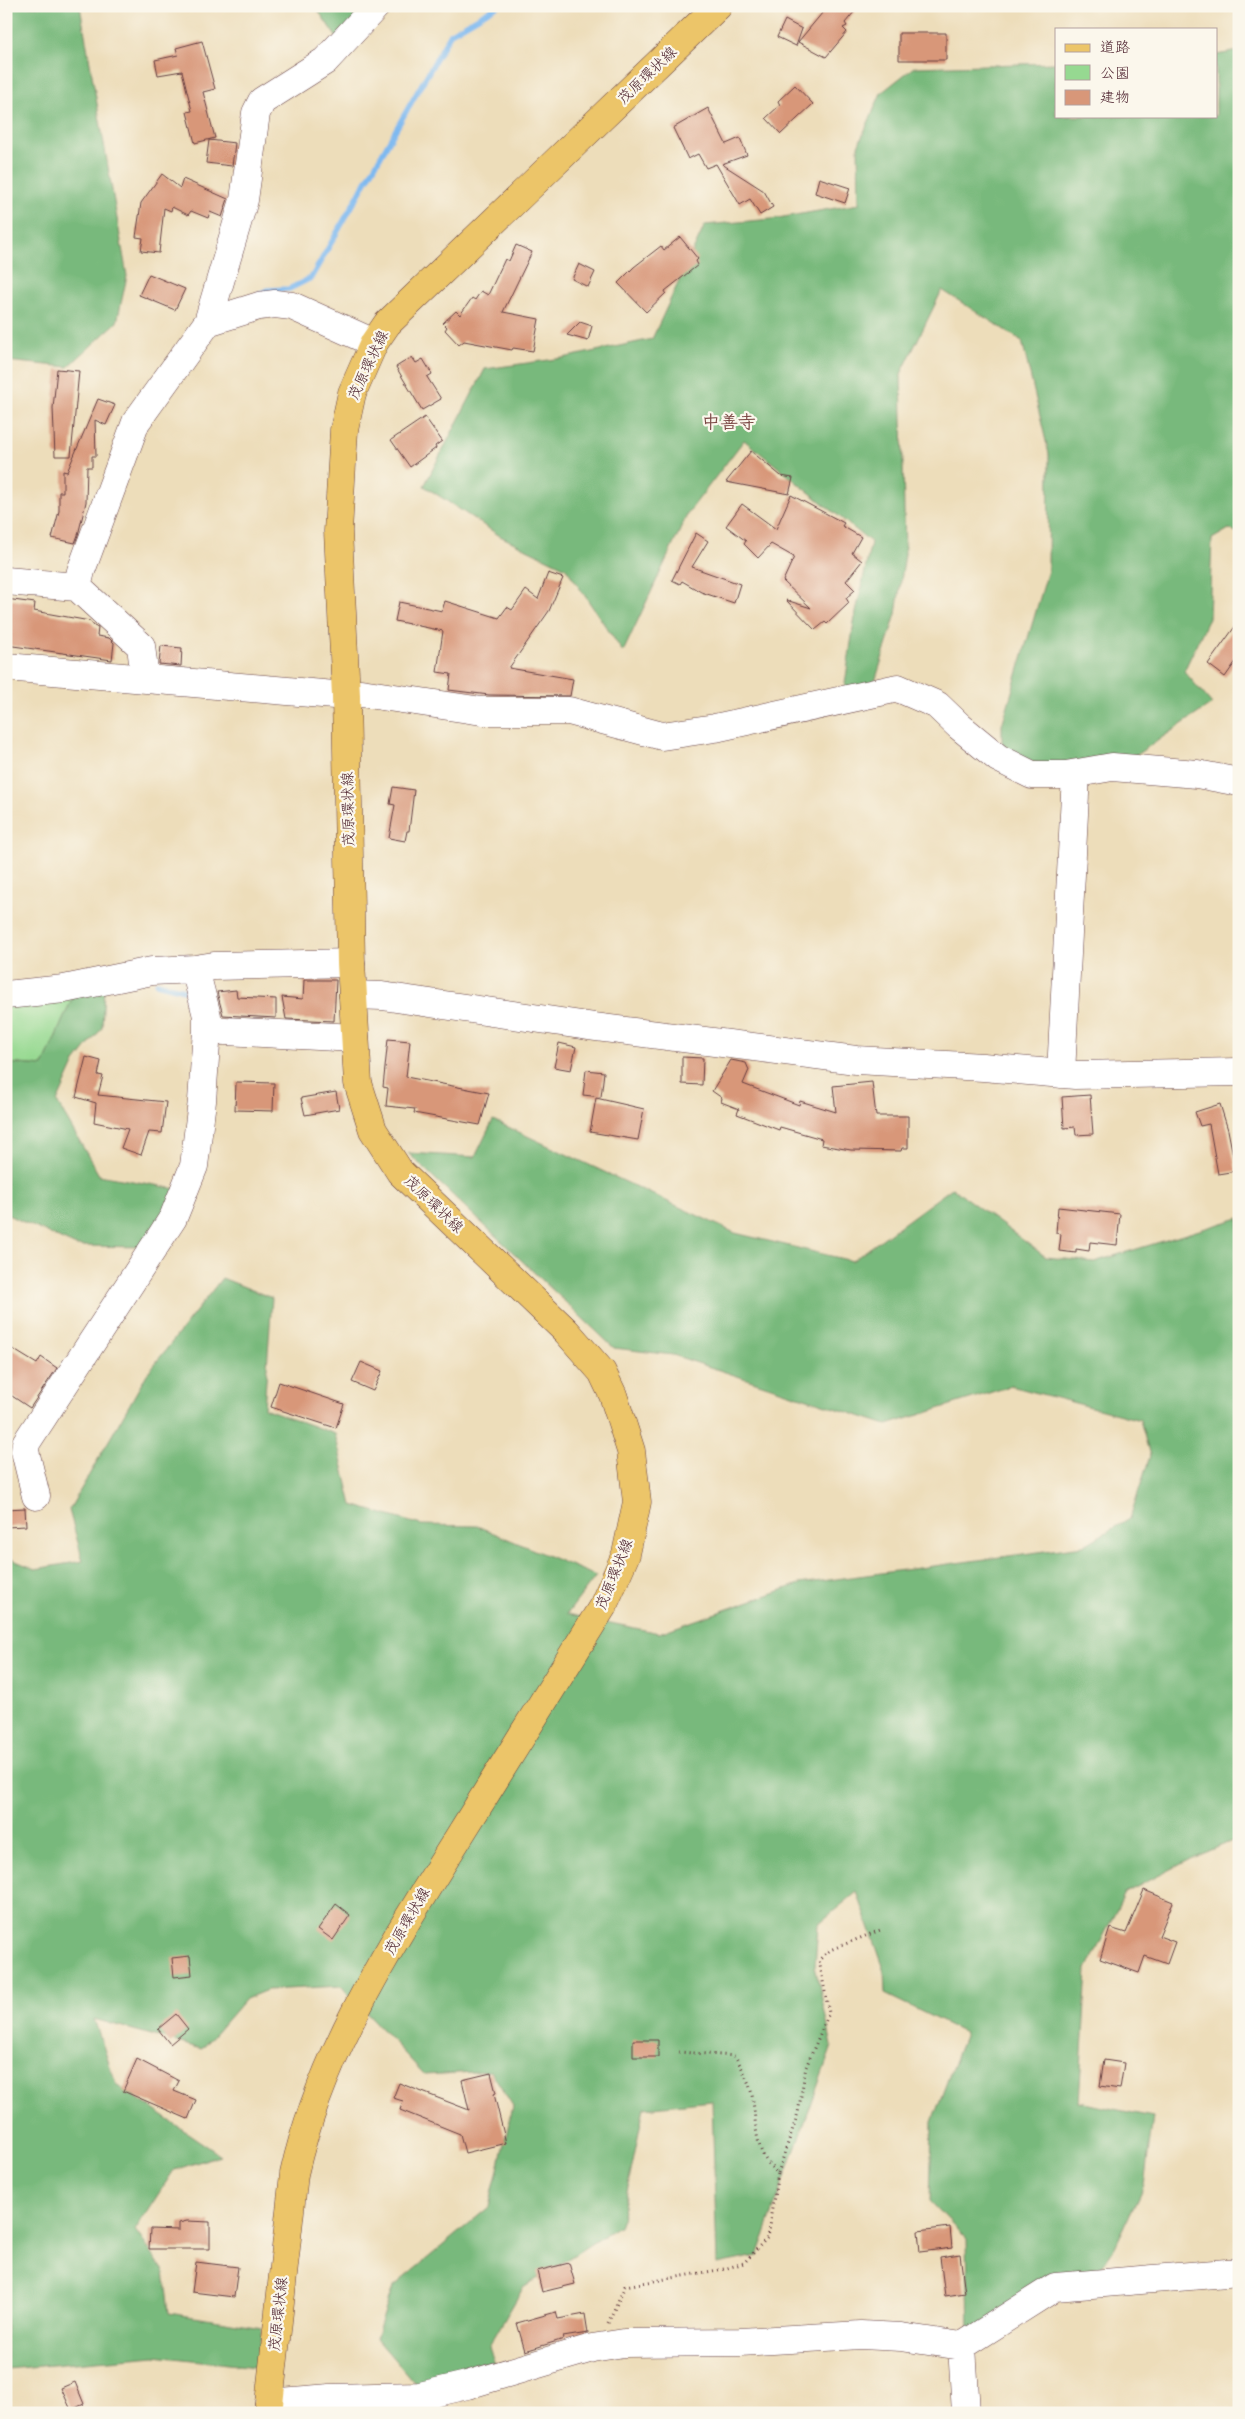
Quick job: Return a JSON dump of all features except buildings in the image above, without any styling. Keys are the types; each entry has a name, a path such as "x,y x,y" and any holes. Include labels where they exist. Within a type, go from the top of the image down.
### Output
{"main road":[{"name":"茂原環状線","path":"269,2408 294,2174 302,2136 325,2071 404,1925 604,1606 626,1554 637,1502 631,1451 614,1395 602,1372 566,1330 400,1172 373,1130 358,1083 351,963 346,696 338,532 344,430 352,393 374,343 387,324 425,285 650,74 718,6"}],"street":[{"path":"77,587 81,571 136,422 208,322 244,200 256,113 262,101 325,61 376,6"},
{"path":"208,322 259,306 275,304 292,306 374,343"},
{"path":"6,581 77,587 141,646 145,680"},
{"path":"6,666 145,680 346,696 360,693 482,711 569,711 662,736 715,728 898,688 937,705 998,758 1032,775 1076,774 1112,767 1197,774 1239,782"},
{"path":"1061,1074 1076,774"},
{"path":"6,995 64,989 152,971 214,966 351,963"},
{"path":"36,1496 25,1451 26,1442 173,1218 194,1166 202,1101 207,1030 207,1016 195,969"},
{"path":"353,995 382,996 595,1027 856,1060 983,1067 1061,1074 1239,1072"},
{"path":"207,1030 355,1038"},
{"path":"269,2408 330,2398 420,2396 467,2385 598,2347 624,2343 740,2342 861,2335 901,2337 962,2346 1055,2287 1239,2272"},
{"path":"962,2346 966,2413"}],"path":[{"path":"598,2347 625,2286 724,2269 744,2263 767,2238 778,2173 798,2112 806,2067 829,2013 819,1960 830,1950 883,1929"},
{"path":"679,2052 735,2056 743,2068 751,2093 759,2146 767,2165 778,2173"}],"green space":[{"path":"6,6 80,6 127,276 117,322 68,367 6,361"},
{"path":"315,6 364,6 339,41"},
{"path":"1239,51 1239,533 1229,529 1212,539 1209,618 1184,671 1212,704 1127,761 1061,769 1002,755 1002,725 1048,571 1049,454 1022,341 942,290 901,374 905,554 896,614 874,685 844,691 854,622 871,542 744,440 688,513 623,652 566,568 500,536 424,486 485,369 563,358 652,339 705,225 772,219 859,204 858,146 881,93 914,67 1055,63 1055,118 1218,118 1218,55"},
{"path":"104,990 102,1028 75,1062 57,1102 99,1175 177,1189 149,1247 76,1246 6,1214 6,1063 43,1066 75,992"},
{"path":"75,992 43,1066 6,1063 6,1000"},
{"path":"493,1120 735,1233 852,1261 952,1188 1046,1257 1094,1262 1239,1218 1239,1838 1193,1858 1125,1893 1087,1969 1079,2102 1153,2117 1144,2185 1115,2247 1099,2270 969,2334 967,2239 930,2201 932,2122 965,2033 885,1994 884,1969 857,1892 818,1924 815,1966 832,2046 757,2256 717,2264 712,2101 644,2108 620,2225 523,2288 489,2346 497,2371 419,2388 376,2338 393,2287 489,2207 513,2106 491,2071 425,2075 341,1986 267,1990 245,1999 202,2049 94,2019 116,2084 220,2155 174,2170 135,2230 164,2271 169,2313 262,2328 256,2367 155,2356 6,2369 6,1557 35,1569 83,1561 69,1510 147,1374 222,1278 272,1298 264,1408 335,1434 352,1505 421,1525 477,1526 596,1576 567,1614 659,1633 799,1584 1083,1546 1130,1518 1150,1456 1140,1420 1011,1386 887,1425 673,1355 614,1348 408,1153 475,1157"}],"waterway":[{"path":"259,294 268,290 289,289 311,278 451,33 497,6"},
{"path":"157,983 184,990"}],"district":[{"name":"中善寺","path":"729,422"}]}
